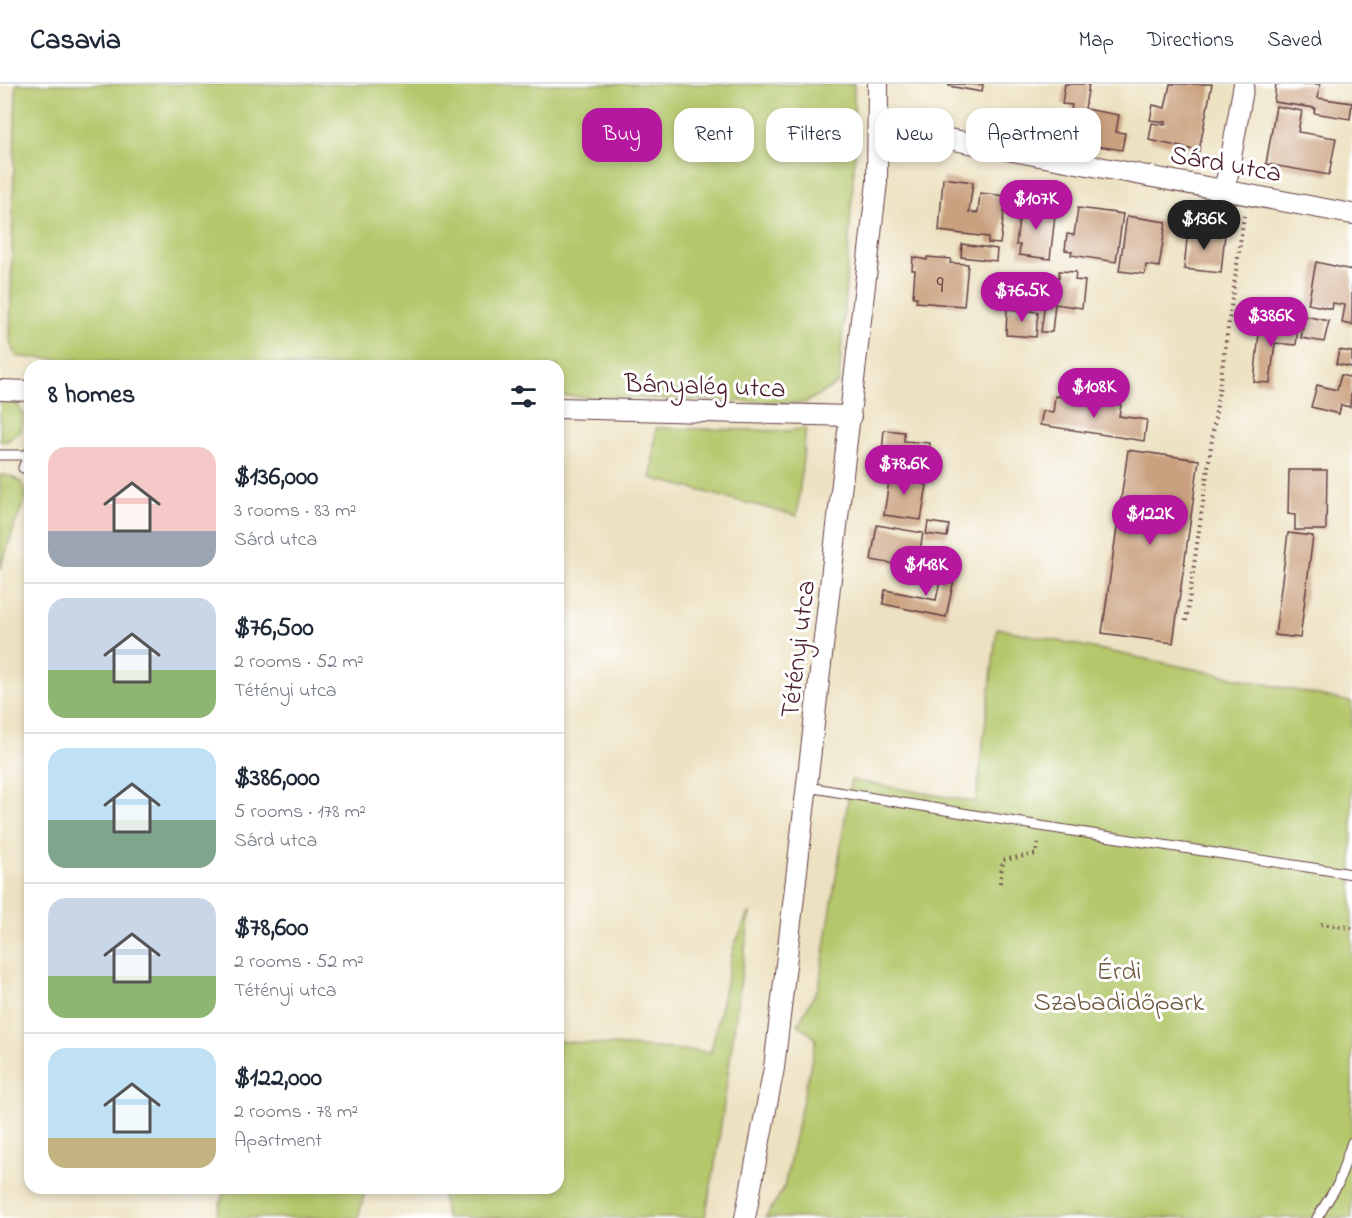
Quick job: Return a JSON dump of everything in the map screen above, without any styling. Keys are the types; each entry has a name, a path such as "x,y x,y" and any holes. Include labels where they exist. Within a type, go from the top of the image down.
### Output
{"street":[{"name":"Tétényi utca","path":"878,84 878,108"},
{"path":"1223,190 1244,84"},
{"name":"Sárd utca","path":"954,140 1352,214"},
{"name":"Tétényi utca","path":"746,1218 774,1068 878,182 878,162"},
{"path":"0,390 24,391"},
{"name":"Bányalég utca","path":"564,408 851,416"}],"lane":[{"path":"0,455 24,453"},
{"path":"22,468 24,463"},
{"path":"808,787 1040,826 1352,874"},
{"path":"1317,1218 1338,1184 1352,1142"}],"path":[{"path":"1186,621 1247,194"},
{"path":"1000,883 1003,860 1036,854 1040,826"},
{"path":"1321,924 1352,928"}],"green space":[{"path":"16,84 854,84 854,108 766,108 766,162 854,162 839,383 805,403 564,396 564,360 76,360 17,357 10,341"},
{"path":"0,400 15,401 24,416 21,431 7,441 0,441"},
{"path":"656,428 789,431 806,428 797,516 651,478"},
{"path":"0,475 10,476 21,482 24,489 24,503 0,569"},
{"name":"Érdi Szabadidőpark","path":"997,628 1352,702 1352,1218 765,1218 784,1188 816,1039 798,1024 819,986 851,780 976,802"},
{"path":"750,912 717,1155 705,1218 446,1218 442,1194 564,1194 564,1041 711,1052 734,946"},
{"path":"223,1194 364,1194 358,1218 216,1218"}],"building":[{"path":"949,84 983,84 982,92 949,86"},
{"path":"1065,84 1089,84 1085,108 1072,108 1072,105 1062,104"},
{"path":"1170,84 1212,84 1199,151 1149,140 1152,123 1165,125 1166,122 1150,120 1153,105 1165,108"},
{"path":"1276,84 1320,84 1318,98 1352,103 1350,119 1314,113 1315,108 1274,102"},
{"path":"1276,106 1302,111 1298,132 1336,138 1329,175 1266,164"},
{"path":"1101,112 1119,115 1116,132 1125,133 1122,150 1101,147"},
{"path":"943,178 973,182 969,212 978,213 980,193 1006,196 1000,244 988,243 988,237 939,231"},
{"path":"1025,204 1056,207 1050,259 1019,255 1020,245 1016,245 1019,219 1023,219"},
{"path":"1078,208 1123,214 1116,262 1071,255 1072,251 1065,250 1067,234 1074,235"},
{"path":"1127,216 1166,222 1159,267 1146,265 1145,274 1119,271"},
{"path":"1188,229 1225,233 1221,273 1184,269"},
{"path":"962,244 997,249 996,261 961,257"},
{"path":"913,257 927,260 927,257 951,259 950,263 968,264 964,306 916,302 917,297 913,297 915,270 912,270"},
{"path":"1316,262 1352,270 1352,325 1342,323 1345,305 1333,303 1332,309 1308,304"},
{"path":"1059,271 1076,272 1075,280 1085,281 1082,308 1055,304 1052,332 1041,332 1045,303 1032,302 1035,275 1059,278"},
{"path":"1007,309 1038,312 1036,337 1006,335"},
{"path":"1305,316 1329,321 1324,342 1301,338"},
{"path":"1260,323 1298,327 1296,345 1275,343 1270,383 1254,382"},
{"path":"1339,350 1352,352 1352,367 1336,364"},
{"path":"1341,375 1352,378 1350,407 1341,405 1339,414 1311,407 1317,385 1337,390"},
{"path":"1055,396 1078,399 1078,403 1093,405 1093,401 1121,405 1119,416 1147,420 1144,441 1040,425 1043,411 1053,413"},
{"path":"884,430 904,432 904,441 930,443 929,458 882,454"},
{"path":"1128,450 1199,460 1173,643 1102,633"},
{"path":"891,467 907,470 905,481 927,485 921,520 884,515"},
{"path":"1289,470 1327,470 1326,530 1295,530 1295,515 1288,514"},
{"path":"928,522 949,525 947,537 926,534"},
{"path":"877,525 923,533 917,568 871,560"},
{"path":"1288,533 1313,536 1300,638 1275,635"},
{"path":"943,567 956,570 946,617 883,604 885,590 936,600"}]}
